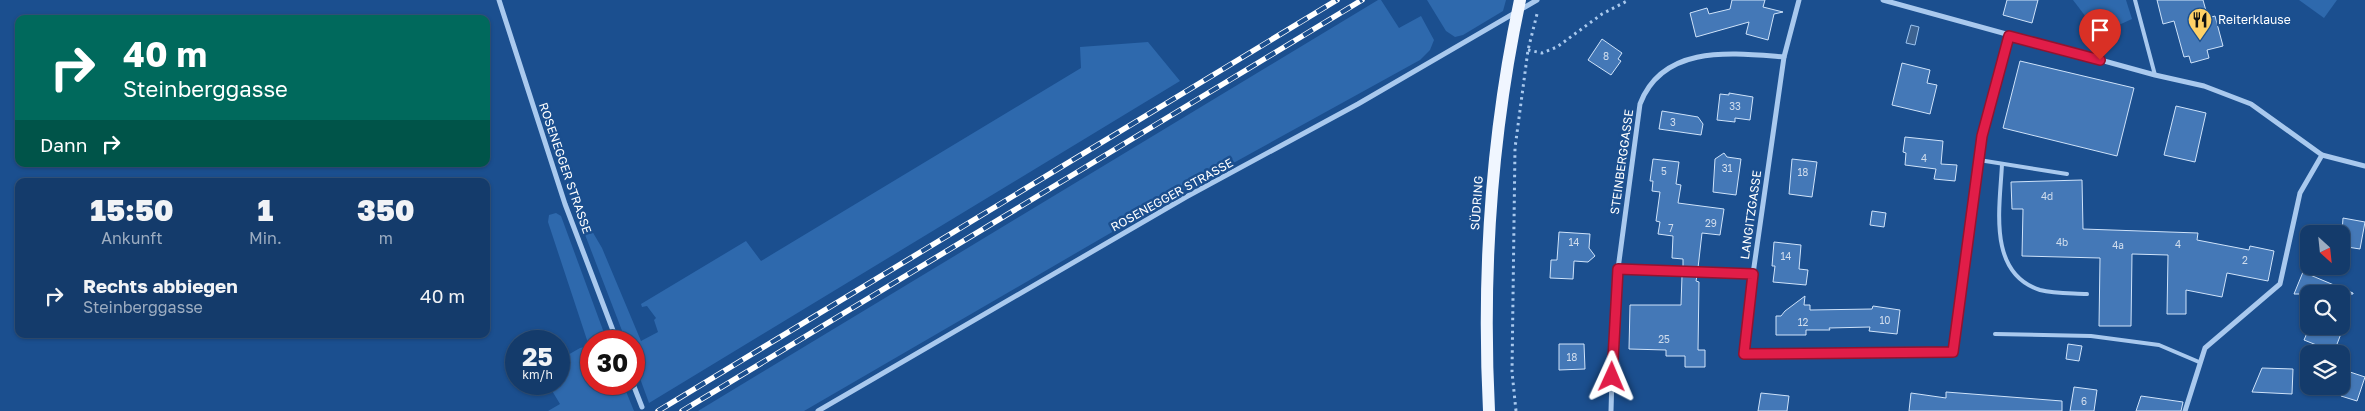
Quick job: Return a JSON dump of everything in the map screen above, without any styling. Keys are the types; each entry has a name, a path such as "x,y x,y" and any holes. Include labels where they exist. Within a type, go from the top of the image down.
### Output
{"main road":[{"name":"SÜDRING","path":"1489,411 1486,319 1489,220 1499,122 1520,0"}],"street":[{"name":"ROSENEGGER STRASSE","path":"499,0 565,204 613,330"},
{"name":"ROSENEGGER STRASSE","path":"818,411 1186,197 1358,104 1537,0"},
{"name":"LANGITZGASSE","path":"1799,0 1784,57 1753,274 1744,354 1953,352 1982,136 2009,36"},
{"path":"1883,0 2009,36 2155,75 2204,86 2251,104 2322,154 2365,166"},
{"name":"STEINBERGGASSE","path":"1611,411 1614,309 1618,269 1640,104 1645,90 1655,78 1666,70 1696,57 1726,53 1784,57"},
{"path":"2185,411 2205,348 2280,284 2300,193 2322,154"},
{"path":"1618,269 1753,274"},
{"path":"637,395 642,407"}],"lane":[{"path":"2135,0 2155,75"},
{"path":"1979,160 2067,174"},
{"path":"2002,164 1999,212 2002,250 2010,269 2023,282 2040,290 2087,294"},
{"path":"1995,334 2091,336 2160,345 2199,362"}],"path":[{"path":"1528,50 1542,53 1557,46 1602,14 1629,0"},
{"path":"1516,411 1512,372 1514,148 1528,50 1538,8"}],"shaded area":[{"path":"1378,0 1381,0 1399,28 1421,16 1434,40 1430,50 1420,60 1188,188 804,411 698,411"},
{"path":"1427,0 1506,0 1503,11 1463,35 1455,37 1446,31"},
{"path":"2073,0 2126,0 2132,19 2099,34"},
{"path":"2299,0 2337,0 2324,18"},
{"path":"1911,25 1919,27 1915,45 1906,43"},
{"path":"1148,42 1180,81 649,403 645,392 645,339 658,332 654,320 656,318 647,306 642,307 641,304 746,241 761,261 1081,68 1080,47"},
{"path":"556,213 561,216 603,330 584,330 548,222 549,215"},
{"path":"579,219 585,219 602,248 636,330 622,330"},
{"path":"580,348 580,395 627,395 634,411 548,411 560,404 555,395 570,395 570,354"}],"building":[{"path":"1732,0 1765,0 1763,7 1783,12 1774,14 1768,40 1746,34 1749,22 1696,37 1690,13 1707,8 1709,14 1730,9"},
{"path":"2007,0 2038,0 2032,23 2003,15"},
{"path":"2157,0 2203,0 2208,18 2215,16 2223,46 2207,50 2209,58 2191,63 2189,56 2184,57 2174,21 2163,24"},
{"path":"1602,39 1622,53 1618,59 1621,61 1611,75 1588,60"},
{"path":"2020,61 2134,88 2117,156 2003,128"},
{"path":"1902,63 1930,70 1927,83 1937,85 1930,114 1892,105"},
{"path":"1729,93 1753,97 1750,120 1735,118 1735,122 1717,120 1720,94 1729,95"},
{"path":"2176,106 2206,113 2195,162 2164,155"},
{"path":"1662,111 1698,117 1703,124 1701,135 1659,129"},
{"path":"1905,137 1943,141 1941,164 1957,165 1955,181 1934,179 1936,169 1905,165 1906,153 1903,152"},
{"path":"1724,153 1727,157 1741,159 1736,195 1713,192 1715,159"},
{"path":"1653,159 1679,162 1676,184 1681,185 1678,203 1724,209 1720,235 1702,233 1698,268 1683,267 1683,259 1672,258 1673,236 1658,234 1660,222 1656,221 1660,192 1652,191 1653,181 1650,181"},
{"path":"1792,159 1817,162 1812,197 1789,194"},
{"path":"2082,180 2083,229 2198,233 2197,240 2249,250 2250,246 2274,251 2268,281 2227,273 2222,297 2186,290 2186,314 2167,314 2168,255 2132,254 2131,326 2099,326 2100,258 2022,256 2023,209 2012,209 2011,182"},
{"path":"1872,211 1886,213 1884,227 1870,225"},
{"path":"2343,218 2365,222 2360,249 2350,247 2350,225 2342,225"},
{"path":"1559,232 1590,234 1589,248 1595,256 1588,262 1574,261 1573,279 1550,278 1551,260 1557,260"},
{"path":"1774,242 1801,245 1799,269 1808,270 1806,285 1773,282 1775,266 1772,266"},
{"path":"2302,275 2310,275 2334,285 2300,285 2300,294 2294,294"},
{"path":"1682,276 1697,276 1696,281 1699,282 1698,350 1705,350 1705,367 1685,367 1685,356 1666,356 1666,350 1629,349 1630,305 1681,305"},
{"path":"1805,296 1804,305 1810,305 1810,310 1872,309 1873,306 1900,310 1897,334 1869,331 1870,327 1806,330 1806,335 1776,335 1776,316 1781,316"},
{"path":"2306,335 2340,335 2337,345 2316,345 2304,340"},
{"path":"1559,344 1584,344 1585,369 1559,370"},
{"path":"2068,344 2082,346 2079,361 2066,359"},
{"path":"2262,368 2293,369 2292,394 2252,392"},
{"path":"2350,372 2365,377 2357,401 2341,396 2350,395"},
{"path":"2074,387 2097,390 2094,411 2070,411"},
{"path":"1946,392 2062,401 2062,411 1909,411 1911,393 1946,398"},
{"path":"1761,393 1789,396 1787,411 1758,411"},
{"path":"2141,396 2183,402 2181,411 2136,411"}],"railway":[{"path":"658,411 1337,0"},
{"path":"682,411 1362,0"}],"place":[{"name":"Reiterklause","path":"2200,41"}],"route":[{"path":"1612,377 1614,309 1618,269 1753,274 1744,354 1953,352 1982,136 2009,36 2100,60"}]}
